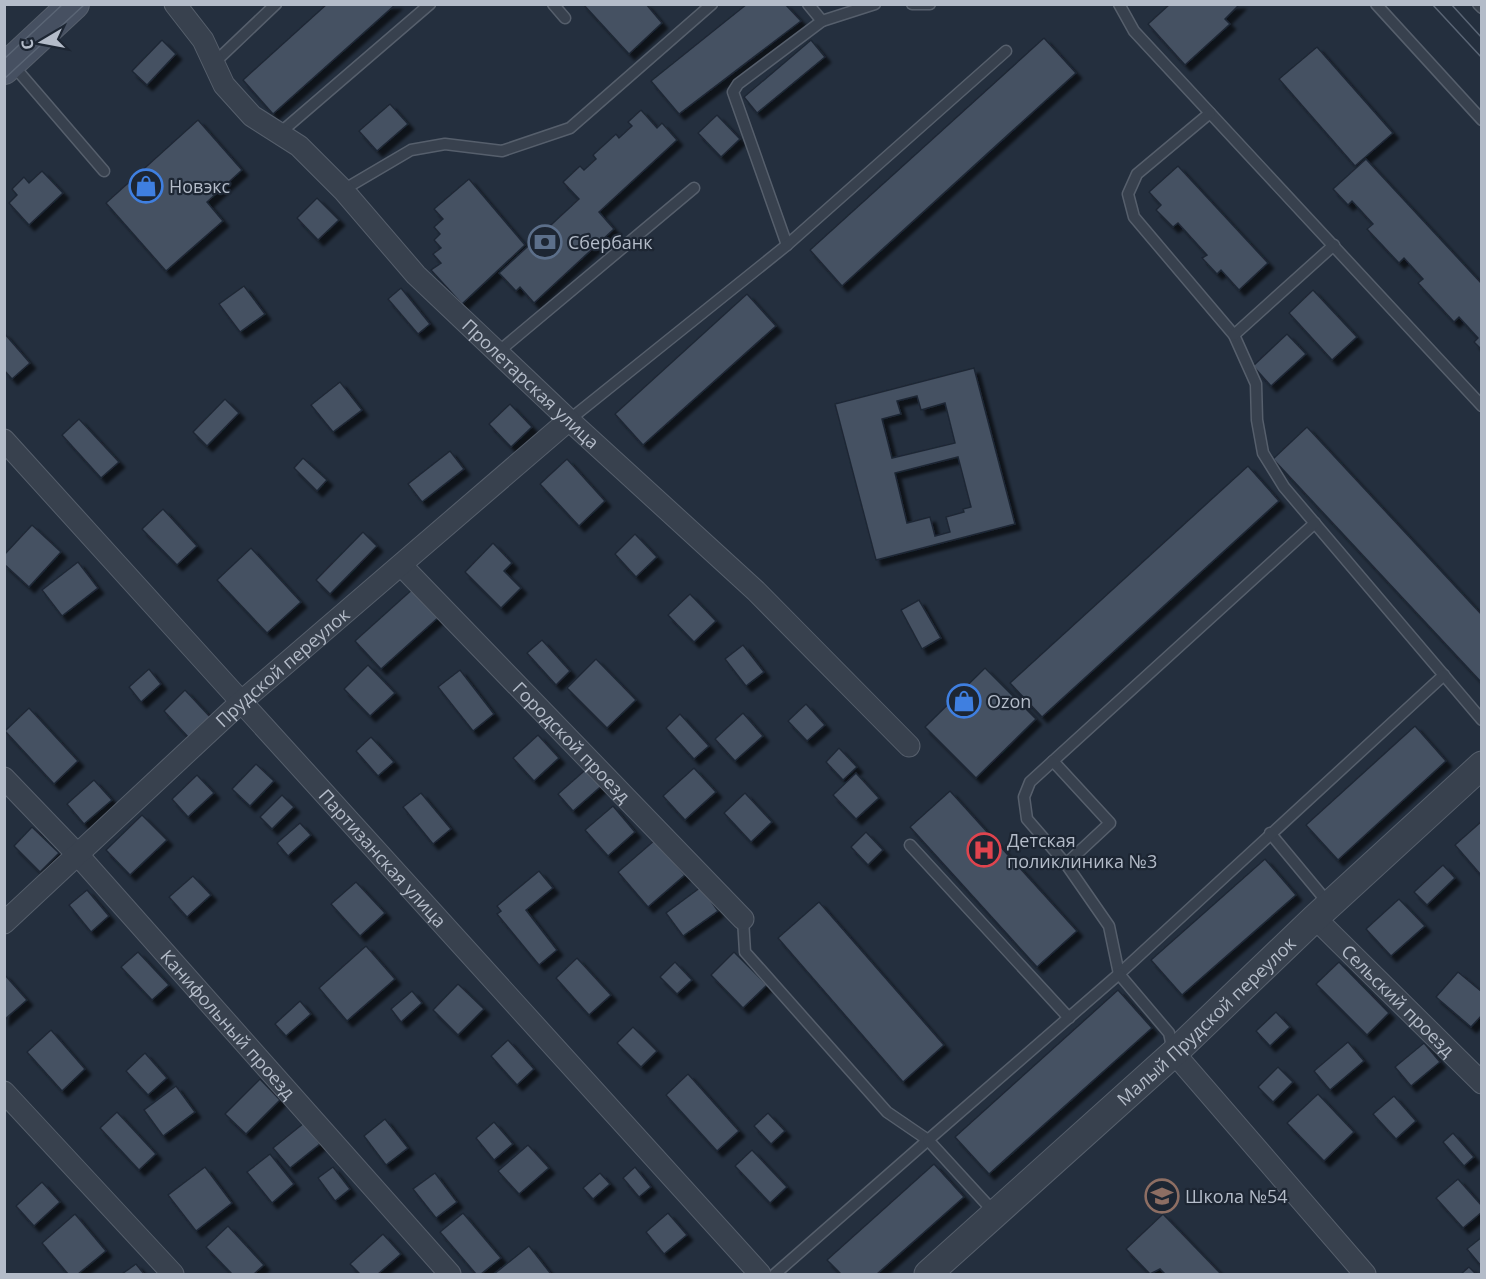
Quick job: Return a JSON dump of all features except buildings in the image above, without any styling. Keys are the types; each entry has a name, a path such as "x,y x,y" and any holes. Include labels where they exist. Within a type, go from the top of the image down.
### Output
{"main road":[{"path":"8,66 74,4"}],"street":[{"name":"Пролетарская улица","path":"175,4 203,40 224,85 252,116 281,132 299,146 343,190 416,274 569,420 756,591 909,746"},
{"name":"Прудской переулок","path":"4,924 241,702 569,420"},
{"name":"Партизанская улица","path":"4,440 760,1275"},
{"name":"Городской проезд","path":"401,565 743,919"},
{"name":"Малый Прудской переулок","path":"928,1275 994,1213 1174,1053 1322,911 1482,765"},
{"name":"Канифольный проезд","path":"4,778 78,855 450,1275"},
{"name":"Сельский проезд","path":"1322,911 1482,1083"},
{"path":"1174,1053 1365,1275"},
{"path":"4,1092 172,1275"}],"lane":[{"path":"214,63 276,4"},
{"path":"281,132 430,4"},
{"path":"553,4 565,18"},
{"path":"343,190 411,150 445,144 502,151 570,128 712,4"},
{"path":"808,4 822,21"},
{"path":"787,245 733,92 738,84 822,21 875,4"},
{"path":"912,4 930,4"},
{"path":"1119,4 1134,31 1482,406"},
{"path":"1376,4 1482,120"},
{"path":"1478,4 1482,8"},
{"path":"569,420 787,245 1006,51"},
{"path":"8,66 104,171"},
{"path":"1210,113 1137,174 1128,194 1134,217 1234,335 1256,384 1257,420 1263,453 1284,487 1482,720"},
{"path":"498,352 694,189"},
{"path":"1234,335 1334,245"},
{"path":"1174,1053 1169,1032 1119,974 1109,926 1066,864 1027,819 1024,797 1030,782 1315,523"},
{"path":"775,1275 1119,974 1444,675"},
{"path":"1053,761 1110,823 1066,864"},
{"path":"1270,833 1322,911"},
{"path":"910,845 1068,1018"},
{"path":"743,919 745,952 887,1112 928,1140 994,1213"}],"tram line":[{"path":"4,59 63,4"},
{"path":"4,79 85,4"},
{"path":"1432,4 1482,58"},
{"path":"1451,4 1482,38"}],"place":[{"name":"Новэкс","path":"146,186"},
{"name":"Сбербанк","path":"545,242"},
{"name":"Ozon","path":"964,701"},
{"name":"Детская поликлиника №3","path":"984,850"},
{"name":"Школа №54","path":"1162,1196"}]}
